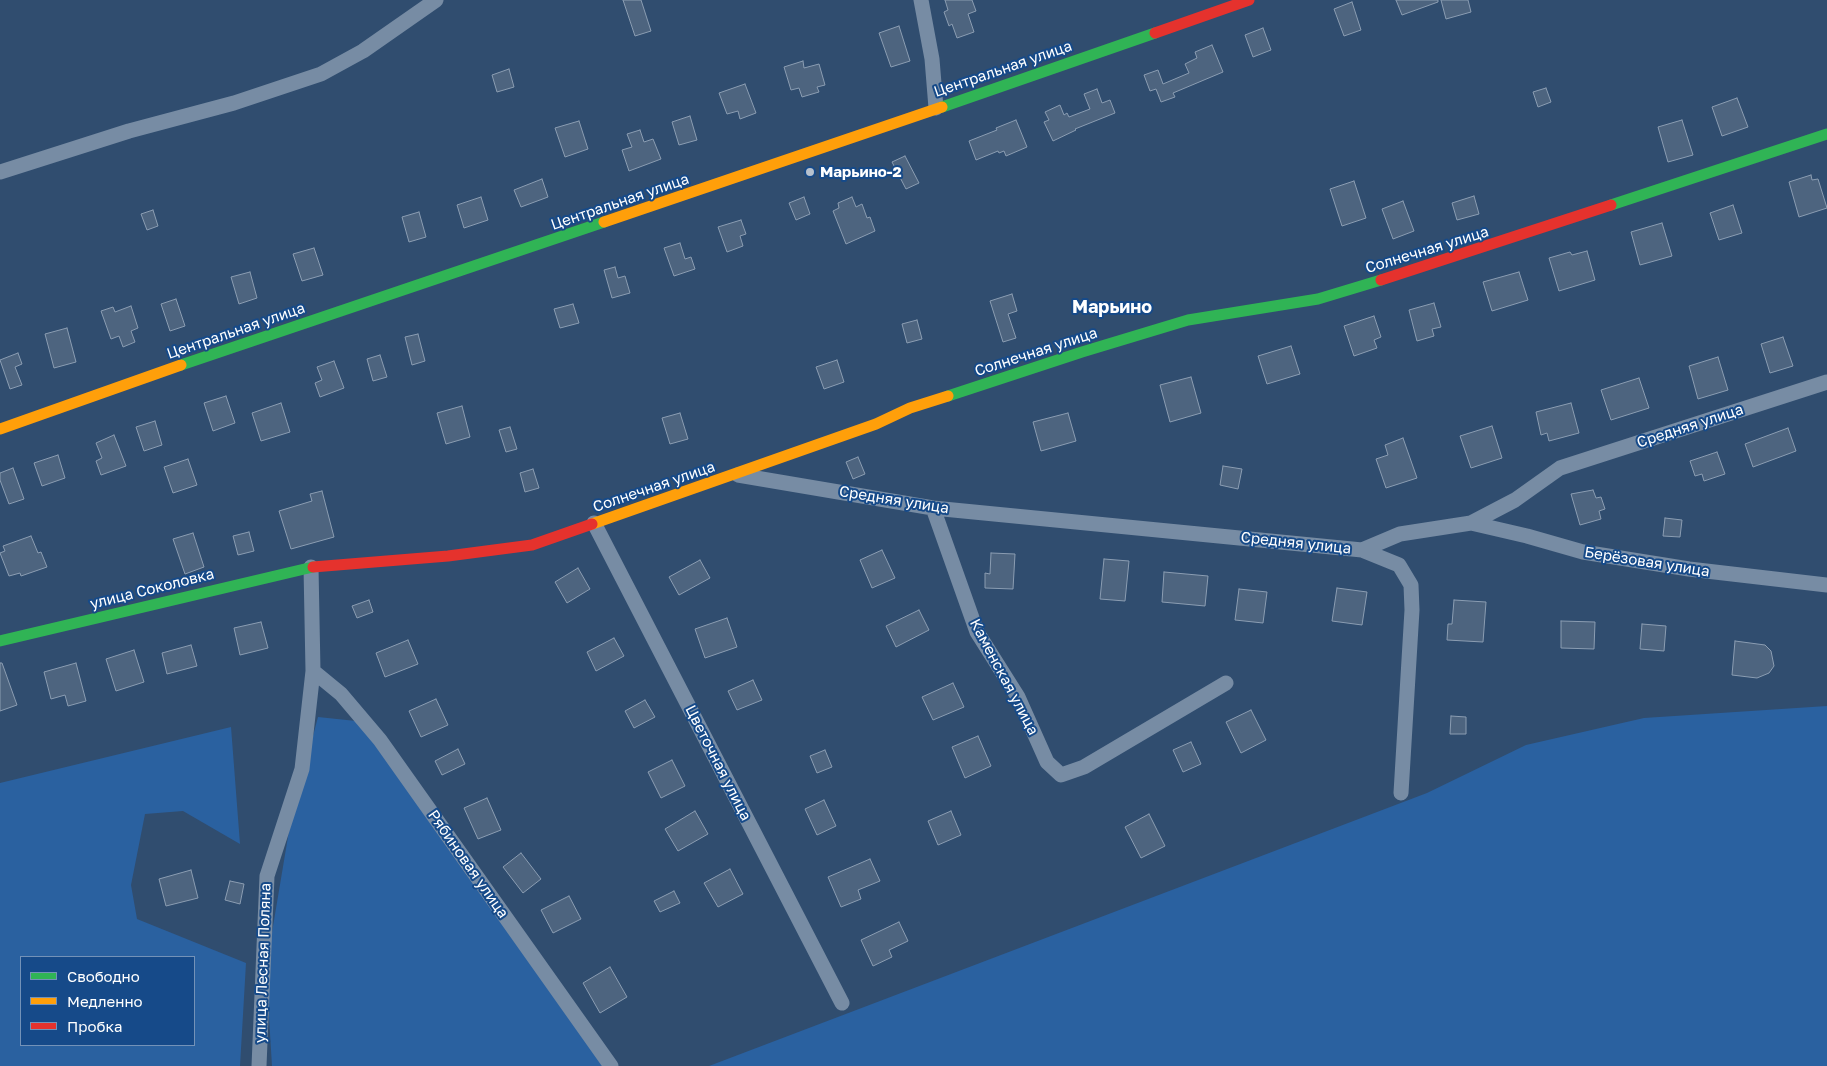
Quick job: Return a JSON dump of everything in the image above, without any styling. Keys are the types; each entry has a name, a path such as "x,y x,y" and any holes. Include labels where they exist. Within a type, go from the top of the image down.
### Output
{"street":[{"path":"0,172 129,131 234,104 321,74 363,51 436,0"},
{"path":"921,0 932,59 936,108"},
{"name":"Центральная улица","path":"0,429 1249,0"},
{"name":"Солнечная улица","path":"311,567 448,556 532,546 876,424 910,408 996,382 1082,352 1188,320 1318,299 1468,253 1827,134"},
{"name":"Средняя улица","path":"737,474 933,508 1362,550 1400,534 1470,523 1515,500 1560,468 1827,382"},
{"name":"Каменская улица","path":"933,508 976,632 1018,697 1047,762 1061,775 1084,767 1226,683"},
{"name":"Цветочная улица","path":"594,523 842,1003"},
{"name":"Берёзовая улица","path":"1470,523 1527,536 1583,552 1689,569 1827,585"},
{"path":"1362,550 1399,565 1411,585 1412,610 1401,793"},
{"name":"улица Соколовка","path":"0,641 311,567"},
{"name":"улица Лесная Поляна","path":"259,1066 267,876 302,769 313,671 311,567"},
{"name":"Рябиновая улица","path":"313,671 341,694 380,740 611,1066"}],"shaded area":[{"path":"1827,706 1827,1066 709,1066 1427,793 1526,745 1644,718"},
{"path":"318,717 375,723 605,1066 272,1066 266,968 291,819"},
{"path":"231,727 240,844 183,811 145,814 131,885 137,919 246,963 240,1066 0,1066 0,783"}],"building":[{"path":"623,0 641,0 651,31 635,36"},
{"path":"945,0 972,0 976,11 968,14 974,32 957,38 952,24 949,26 944,12 948,10"},
{"path":"1396,0 1438,0 1438,2 1402,15"},
{"path":"1441,0 1468,0 1471,12 1446,19"},
{"path":"1352,2 1361,30 1344,36 1334,9"},
{"path":"899,26 910,61 891,67 879,33"},
{"path":"1263,28 1271,50 1253,57 1245,35"},
{"path":"1212,45 1223,72 1173,93 1175,97 1161,102 1156,89 1150,91 1144,75 1158,70 1163,84 1189,73 1185,64 1197,58 1195,52"},
{"path":"803,61 804,68 819,64 825,85 817,87 819,92 802,97 799,88 791,90 784,67"},
{"path":"509,69 514,87 497,92 492,75"},
{"path":"745,84 756,113 740,119 738,111 727,114 719,93"},
{"path":"1546,88 1551,102 1538,107 1533,92"},
{"path":"1097,89 1102,103 1110,100 1115,113 1075,129 1053,141 1044,122 1049,120 1045,112 1060,105 1064,115 1067,113 1069,117 1090,109 1084,94"},
{"path":"1737,98 1748,127 1722,136 1712,107"},
{"path":"690,116 697,140 679,145 672,122"},
{"path":"1016,120 1027,147 1006,156 1004,151 999,153 998,151 976,160 969,141"},
{"path":"1682,120 1693,155 1668,162 1658,127"},
{"path":"579,121 588,149 565,157 555,128"},
{"path":"640,130 644,142 653,139 661,159 629,171 622,150 632,147 627,134"},
{"path":"905,156 919,183 906,189 892,162"},
{"path":"1811,175 1812,180 1818,179 1827,208 1799,217 1789,182"},
{"path":"542,179 548,197 521,207 514,190"},
{"path":"1354,181 1366,218 1342,226 1330,189"},
{"path":"1474,196 1479,214 1457,220 1452,203"},
{"path":"481,197 488,220 464,228 457,205"},
{"path":"804,197 810,214 796,220 789,203"},
{"path":"852,197 856,207 862,204 867,218 870,217 875,231 846,244 833,211 839,208 838,203"},
{"path":"1403,201 1414,231 1393,239 1382,209"},
{"path":"1733,205 1742,233 1719,240 1710,213"},
{"path":"153,210 158,226 147,230 141,214"},
{"path":"419,212 426,237 409,242 402,217"},
{"path":"741,220 746,234 740,236 743,246 727,252 718,227"},
{"path":"1662,223 1672,256 1640,265 1631,232"},
{"path":"680,243 685,259 691,257 695,269 674,276 664,248"},
{"path":"314,248 323,275 302,281 293,254"},
{"path":"1587,251 1595,280 1559,291 1549,258 1570,252 1572,255"},
{"path":"615,267 618,278 625,276 630,293 612,298 604,270"},
{"path":"250,272 257,298 239,304 231,277"},
{"path":"1519,272 1528,300 1492,311 1483,282"},
{"path":"1012,294 1017,311 1008,314 1016,338 1003,342 990,301"},
{"path":"176,299 185,326 170,331 161,304"},
{"path":"1434,303 1441,327 1432,329 1434,336 1417,341 1409,310"},
{"path":"573,304 579,323 560,328 554,309"},
{"path":"131,306 138,328 131,331 135,342 123,347 119,336 111,339 101,311 113,307 115,312"},
{"path":"1374,316 1381,337 1374,340 1377,348 1354,356 1344,326"},
{"path":"917,320 922,339 907,343 902,324"},
{"path":"67,328 76,362 54,368 45,334"},
{"path":"418,334 425,361 412,365 405,337"},
{"path":"1783,337 1793,366 1770,373 1761,344"},
{"path":"1291,346 1300,374 1267,384 1258,356"},
{"path":"18,353 22,364 15,367 22,385 10,389 0,360"},
{"path":"380,355 387,377 373,381 367,359"},
{"path":"1718,357 1728,390 1698,399 1689,366"},
{"path":"837,360 844,382 824,389 816,367"},
{"path":"334,361 344,388 320,397 315,383 322,380 317,367"},
{"path":"1191,377 1201,413 1170,422 1160,385"},
{"path":"1639,378 1649,408 1611,420 1601,390"},
{"path":"226,396 235,423 213,431 204,403"},
{"path":"281,403 290,432 261,441 252,413"},
{"path":"1571,403 1579,433 1549,441 1547,433 1541,435 1536,412"},
{"path":"462,406 470,437 446,444 437,413"},
{"path":"680,413 688,439 670,444 662,418"},
{"path":"1068,413 1076,441 1041,451 1033,422"},
{"path":"155,421 162,445 144,451 136,427"},
{"path":"1492,426 1502,458 1471,468 1460,436"},
{"path":"510,427 517,449 506,452 499,430"},
{"path":"1788,428 1796,451 1753,467 1745,444"},
{"path":"114,435 126,466 101,475 96,461 102,458 96,443"},
{"path":"1403,438 1417,478 1386,488 1376,459 1388,455 1385,445"},
{"path":"1717,452 1725,474 1704,481 1702,474 1695,476 1690,461"},
{"path":"58,455 65,478 42,486 34,463"},
{"path":"858,457 865,474 853,479 846,462"},
{"path":"188,459 197,485 173,493 164,467"},
{"path":"1223,466 1242,469 1238,489 1220,485"},
{"path":"13,468 24,499 9,504 0,480 0,473"},
{"path":"533,469 539,488 525,492 520,473"},
{"path":"1593,490 1596,498 1601,497 1605,509 1599,511 1601,519 1580,525 1571,494"},
{"path":"322,491 334,537 291,549 279,511 312,501 310,494"},
{"path":"1665,518 1682,520 1680,537 1663,536"},
{"path":"249,532 254,551 238,555 233,536"},
{"path":"193,533 204,567 185,574 173,539"},
{"path":"31,536 38,553 41,552 47,567 21,576 20,573 9,576 0,553 5,551 3,546"},
{"path":"882,550 895,578 872,588 860,560"},
{"path":"991,553 1015,554 1013,589 985,588 985,573 990,574"},
{"path":"1104,559 1129,561 1125,601 1100,599"},
{"path":"700,560 710,578 679,595 669,577"},
{"path":"578,568 590,589 567,603 555,582"},
{"path":"1164,572 1208,576 1205,606 1162,602"},
{"path":"1337,588 1367,592 1362,625 1332,621"},
{"path":"1239,589 1267,592 1263,623 1235,620"},
{"path":"369,600 373,612 357,618 352,606"},
{"path":"1454,600 1486,602 1483,642 1447,640 1448,624 1452,624"},
{"path":"919,610 929,630 896,647 886,626"},
{"path":"727,618 737,647 705,658 695,629"},
{"path":"1561,621 1595,622 1594,649 1561,648"},
{"path":"261,622 268,648 240,655 234,628"},
{"path":"1642,624 1666,626 1664,651 1640,649"},
{"path":"614,638 624,656 596,671 587,652"},
{"path":"408,640 418,664 385,677 376,653"},
{"path":"1735,641 1765,645 1771,651 1774,666 1769,673 1757,678 1732,675"},
{"path":"191,645 197,666 167,674 162,653"},
{"path":"134,650 144,682 116,691 106,659"},
{"path":"0,663 2,663 17,705 0,711"},
{"path":"76,663 86,701 68,706 65,695 51,699 44,672"},
{"path":"753,680 762,700 737,710 728,691"},
{"path":"953,683 964,707 933,720 922,697"},
{"path":"436,699 448,725 421,737 409,711"},
{"path":"645,700 655,717 634,728 625,711"},
{"path":"1251,710 1266,740 1241,753 1226,722"},
{"path":"1451,716 1466,717 1466,734 1450,734"},
{"path":"978,736 991,766 965,778 952,747"},
{"path":"1191,742 1201,764 1183,772 1173,750"},
{"path":"458,749 465,764 442,775 435,761"},
{"path":"825,750 832,767 817,773 810,756"},
{"path":"672,760 685,786 661,798 648,772"},
{"path":"487,798 501,830 478,839 464,808"},
{"path":"824,800 836,826 817,835 805,809"},
{"path":"695,811 708,834 678,851 665,829"},
{"path":"951,811 961,835 938,845 928,821"},
{"path":"1149,814 1165,846 1141,858 1125,827"},
{"path":"521,853 541,879 523,893 503,867"},
{"path":"870,859 880,881 858,890 861,899 841,907 828,877"},
{"path":"730,869 743,894 718,907 704,883"},
{"path":"191,870 198,898 166,906 159,879"},
{"path":"230,881 244,884 240,904 225,900"},
{"path":"674,891 680,903 660,912 654,901"},
{"path":"569,896 581,919 553,933 541,910"},
{"path":"899,922 908,941 889,950 892,957 873,966 861,940"},
{"path":"610,967 627,997 600,1013 583,983"}],"traffic: fast":[{"path":"942,107 1155,33"},
{"path":"1611,205 1827,134"},
{"path":"181,365 604,222"},
{"path":"948,396 1188,320 1318,299 1381,280"},
{"path":"0,641 313,567"}],"traffic: slow":[{"path":"604,222 942,107"},
{"path":"0,429 181,365"},
{"path":"592,524 876,424 910,408 948,396"}],"traffic: jam":[{"path":"1155,33 1249,0"},
{"path":"1381,280 1611,205"},
{"path":"313,567 448,556 532,545 592,524"}],"place":[{"name":"Марьино-2","path":"810,172"}],"district":[{"name":"Марьино","path":"1112,307"}]}
